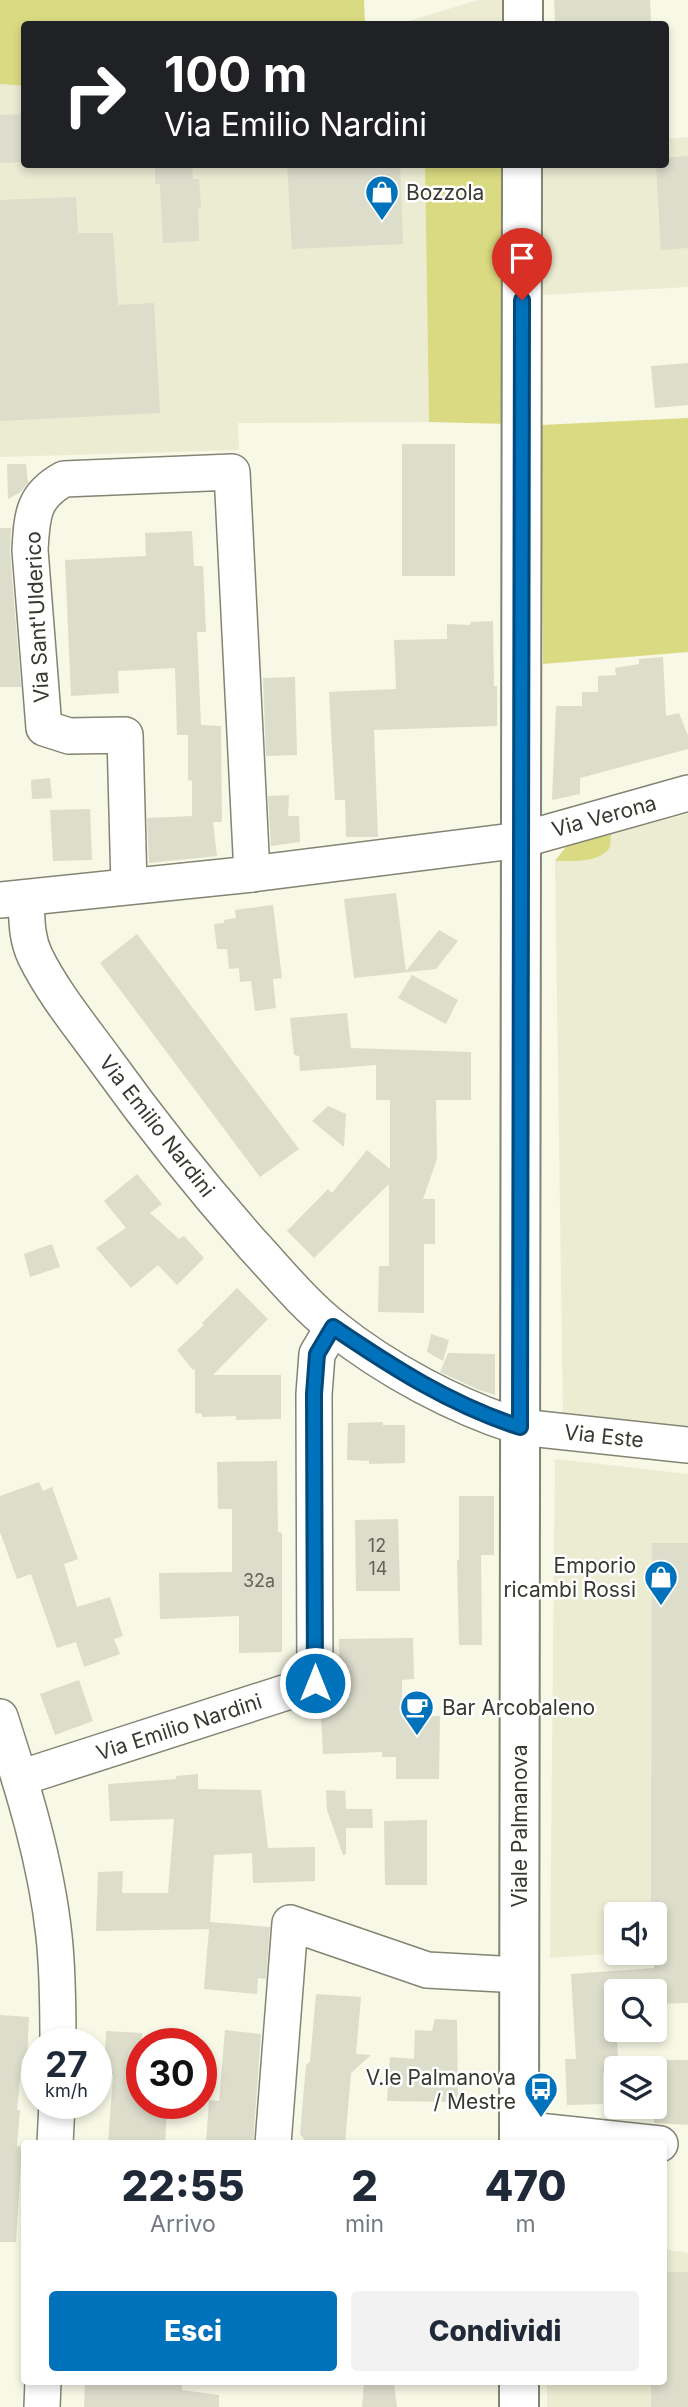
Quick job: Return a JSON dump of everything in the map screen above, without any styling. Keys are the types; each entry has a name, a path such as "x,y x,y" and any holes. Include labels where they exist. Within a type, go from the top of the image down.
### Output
{"main road":[{"path":"523,0 523,21"},
{"name":"Viale Palmanova","path":"519,2136 522,168"},
{"path":"519,2385 519,2407"}],"street":[{"name":"Via Sant'Ulderico","path":"129,886 125,735 69,736 44,728 30,550 32,523 37,502 50,486 64,479 232,472 252,874"},
{"name":"Via Verona","path":"521,840 688,793"},
{"path":"13,899 252,874 521,840"},
{"name":"Via Emilio Nardini","path":"13,899 36,956 70,1011 141,1109 213,1200 296,1293 333,1327 397,1370 473,1410 520,1427"},
{"name":"Via Emilio Nardini","path":"20,1777 315,1683 314,1394 317,1354 333,1327"},
{"name":"Via Este","path":"520,1427 688,1445"},
{"path":"0,1717 20,1777 45,1882 54,1936 58,2028"},
{"path":"273,2140 290,1923 428,1970 519,1975"},
{"path":"55,2140 56,2119"},
{"path":"519,2136 590,2140"},
{"path":"667,2144 688,2145"},
{"path":"42,2407 43,2385"}],"shaded area":[{"path":"0,0 364,0 365,21 21,21 21,86 0,84"},
{"path":"478,0 506,0 506,21 409,21"},
{"path":"0,84 21,86 21,168 425,168 429,422 238,423 239,450 0,457"},
{"path":"688,137 688,287 540,295 539,168 669,168 669,139"},
{"path":"425,168 507,168 508,424 429,422"},
{"path":"688,418 688,652 543,664 541,425"},
{"path":"688,814 688,1429 563,1416 555,861 569,843"},
{"path":"611,833 610,847 600,856 586,860 555,861 569,843"},
{"path":"555,1459 688,1474 688,1947 667,1927 667,1902 604,1902 604,1954 550,1958"},
{"path":"667,2250 688,2253 688,2407 547,2407 547,2385 667,2385"}],"building":[{"path":"554,0 650,0 651,21 555,21"},
{"path":"21,114 21,162 0,163 0,115"},
{"path":"688,156 688,248 661,250 656,168 669,168 669,158"},
{"path":"155,168 192,168 193,179 199,179 199,241 163,243 160,184 155,184"},
{"path":"287,168 400,168 403,244 292,249"},
{"path":"76,197 78,233 113,233 118,305 154,303 160,413 0,421 0,200"},
{"path":"688,363 688,405 655,408 651,366"},
{"path":"402,444 455,444 455,576 402,576"},
{"path":"7,464 26,464 28,483 21,492 8,499"},
{"path":"0,528 11,528 10,551 21,687 0,687"},
{"path":"192,531 194,566 203,566 204,586 206,632 197,632 201,725 221,726 222,822 213,822 217,856 149,863 147,818 192,816 192,781 188,780 188,735 177,735 175,668 118,671 119,693 71,696 65,560 146,556 145,533"},
{"path":"493,621 497,726 374,730 378,837 346,837 345,800 335,800 329,692 396,689 394,640 447,639 447,624 470,625 471,622"},
{"path":"663,657 666,716 679,713 688,736 688,749 580,778 580,794 552,800 556,706 582,706 582,692 598,692 598,676 616,675 615,668 639,664 639,659"},
{"path":"295,677 297,755 266,756 263,678"},
{"path":"50,778 52,798 32,799 31,780"},
{"path":"289,795 288,816 299,816 300,842 271,846 268,796"},
{"path":"90,809 92,860 53,861 50,810"},
{"path":"396,893 406,971 439,930 458,941 436,969 354,978 344,899"},
{"path":"273,905 282,978 273,979 276,1008 255,1011 251,981 240,982 239,968 229,969 227,949 217,949 214,924 236,918 235,910"},
{"path":"137,934 299,1149 260,1177 100,963"},
{"path":"412,975 458,1000 446,1024 398,998"},
{"path":"347,1013 351,1048 471,1052 471,1100 436,1100 437,1159 423,1199 435,1199 435,1244 424,1244 424,1313 378,1312 379,1266 389,1266 389,1184 314,1258 287,1231 328,1189 332,1193 367,1150 390,1169 390,1100 376,1100 376,1065 300,1071 299,1056 294,1055 290,1018"},
{"path":"328,1106 346,1114 344,1147 312,1121"},
{"path":"137,1174 162,1204 150,1213 179,1239 184,1236 204,1258 177,1285 158,1265 131,1288 96,1248 126,1228 104,1201"},
{"path":"52,1244 60,1267 30,1277 24,1254"},
{"path":"237,1288 268,1319 213,1375 281,1375 281,1419 236,1420 236,1416 202,1417 202,1414 195,1413 195,1369 193,1370 177,1350"},
{"path":"431,1334 449,1340 443,1361 427,1352"},
{"path":"448,1353 495,1354 495,1395 440,1372"},
{"path":"383,1422 383,1425 405,1425 405,1463 369,1464 369,1461 347,1460 348,1423"},
{"path":"277,1461 278,1532 282,1533 282,1652 239,1653 239,1616 160,1619 159,1573 232,1572 232,1509 218,1509 217,1462"},
{"path":"39,1482 43,1491 52,1487 78,1559 64,1564 77,1607 110,1597 123,1636 114,1639 120,1654 84,1667 76,1642 57,1648 31,1574 17,1579 0,1532 0,1496"},
{"path":"459,1496 494,1496 494,1555 481,1555 482,1645 459,1645"},
{"path":"398,1519 400,1591 356,1591 355,1520"},
{"path":"652,1543 688,1543 688,2003 667,2004 667,1979 604,1979 604,2042 617,2042 618,2056 604,2056 603,2104 567,2105 565,2059 576,2059 571,1974 667,1965 667,1902 651,1902"},
{"path":"413,1638 414,1679 402,1680 402,1716 440,1716 439,1779 396,1779 396,1757 382,1757 382,1752 323,1754 320,1702 340,1695 339,1639"},
{"path":"79,1680 93,1721 55,1735 40,1694"},
{"path":"198,1774 198,1789 261,1790 268,1848 315,1847 315,1881 253,1883 252,1853 214,1855 210,1922 270,1927 266,1979 258,1978 257,1994 204,1989 209,1929 96,1931 98,1872 123,1871 122,1893 168,1893 174,1819 110,1821 108,1784 176,1779 176,1776"},
{"path":"326,1790 345,1791 346,1809 372,1809 373,1828 346,1828 346,1854 343,1855 327,1810"},
{"path":"427,1820 427,1885 385,1885 384,1821"},
{"path":"316,1994 361,1997 356,2054 371,2055 351,2073 345,2140 305,2140 300,2134 306,2065 310,2062"},
{"path":"0,2015 29,2017 28,2028 21,2028 17,2146 21,2146 21,2162 16,2242 0,2242"},
{"path":"435,2019 457,2020 458,2102 387,2101 390,2057 414,2059 415,2030 432,2031"},
{"path":"225,2030 261,2034 253,2140 206,2140 208,2119 217,2119"},
{"path":"112,2031 126,2032 126,2119 167,2119 165,2140 108,2140 110,2119 112,2119"},
{"path":"667,2060 688,2060 688,2125 654,2123 654,2119 667,2119"},
{"path":"667,2272 688,2272 688,2407 651,2407 651,2385 667,2385"},
{"path":"85,2385 182,2385 182,2390 219,2395 219,2407 84,2407"},
{"path":"364,2385 394,2385 397,2407 362,2407"}],"place":[{"name":"Bozzola","path":"382,222"},
{"name":"Emporio ricambi Rossi","path":"661,1607"},
{"name":"Bar Arcobaleno","path":"417,1737"},
{"name":"V.le Palmanova / Mestre","path":"541,2119"}],"route":[{"path":"315,1683 315,1372 317,1354 333,1327 397,1370 428,1387 473,1410 520,1427 522,300"}]}
